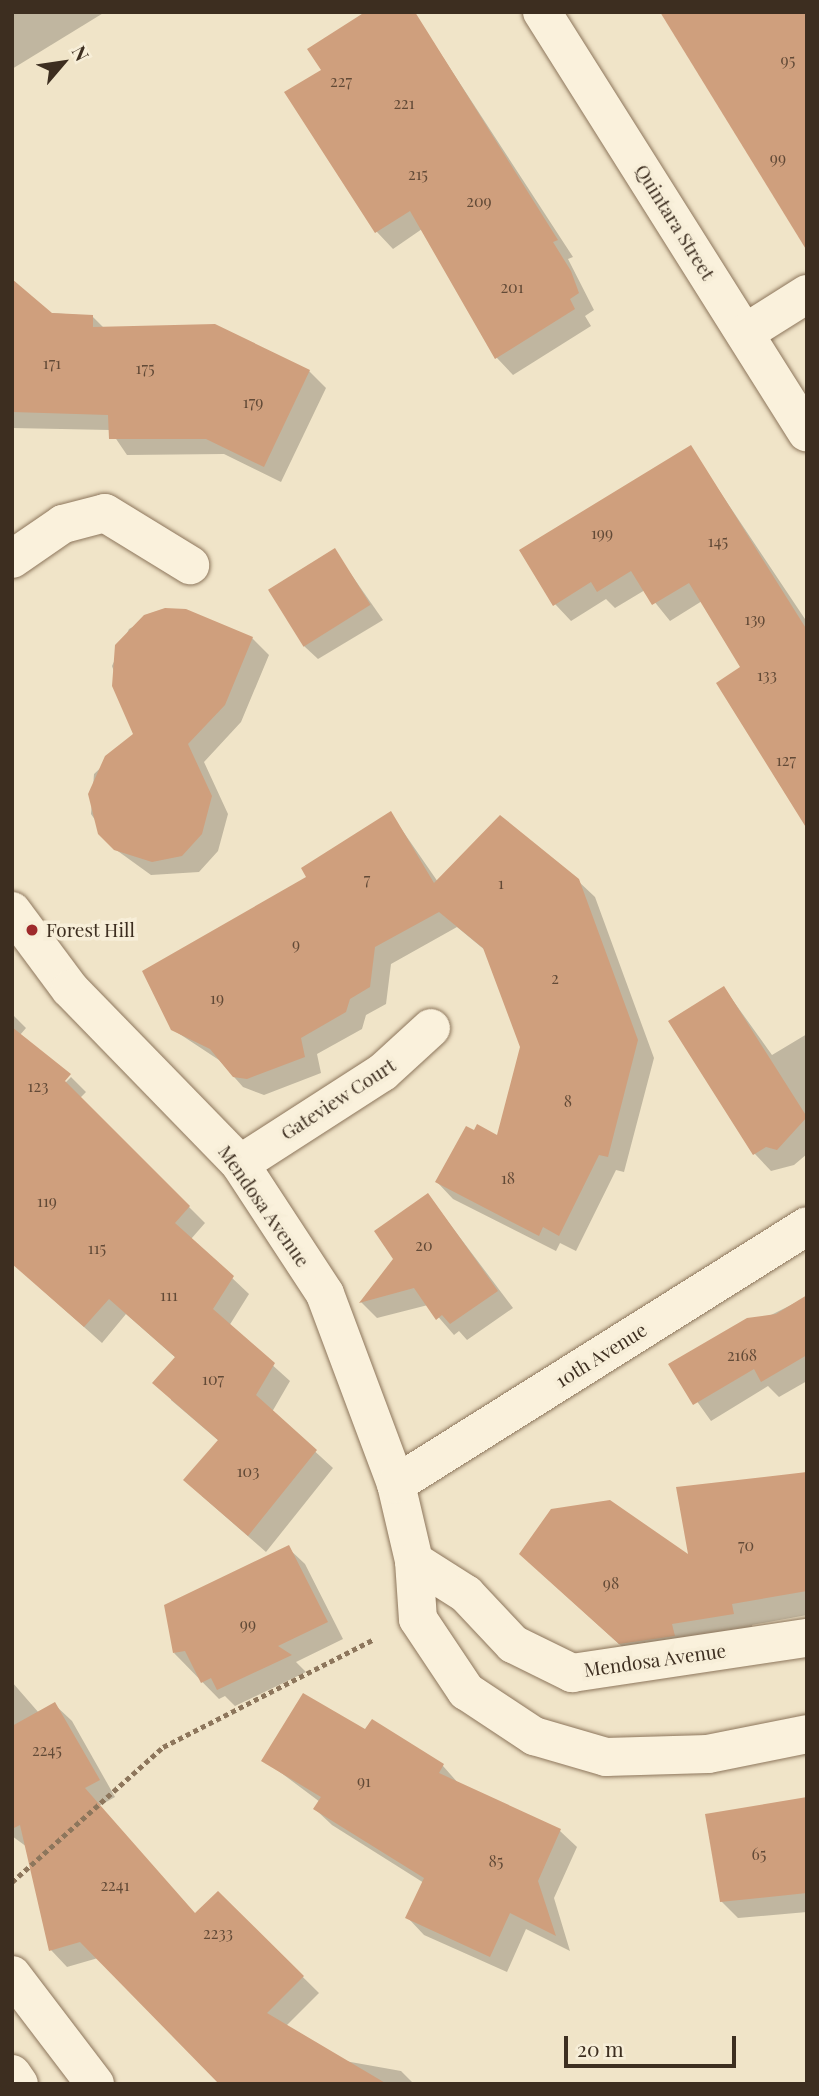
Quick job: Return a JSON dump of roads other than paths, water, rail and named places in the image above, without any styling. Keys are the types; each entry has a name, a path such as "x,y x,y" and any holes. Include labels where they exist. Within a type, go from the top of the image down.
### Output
{"street":[{"name":"Quintara Street","path":"542,12 807,432"},
{"path":"745,333 807,294"},
{"path":"12,559 63,524 105,513 190,565"},
{"name":"Mendosa Avenue","path":"12,911 70,989 240,1164 325,1294 378,1421 415,1560 418,1619 466,1691 534,1736 606,1757 708,1754 807,1734"},
{"name":"Gateview Court","path":"240,1164 383,1072 431,1028"},
{"name":"10th Avenue","path":"396,1484 807,1226"},
{"name":"Mendosa Avenue","path":"415,1560 466,1594 513,1644 572,1673 807,1638"},
{"path":"12,1975 95,2084"},
{"path":"12,2074 19,2084"}],"place":[{"name":"Forest Hill","path":"32,930"}]}
